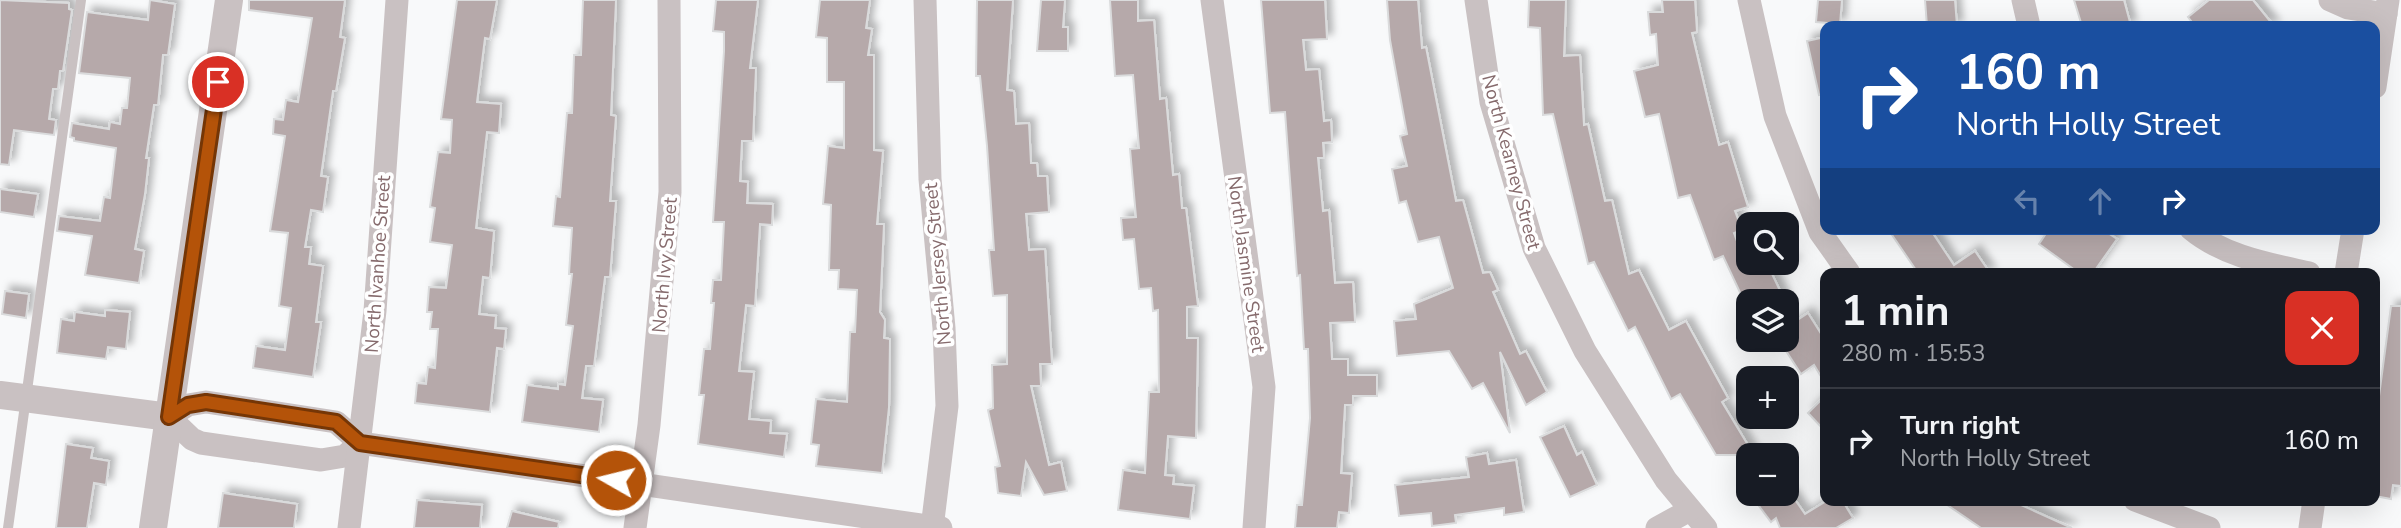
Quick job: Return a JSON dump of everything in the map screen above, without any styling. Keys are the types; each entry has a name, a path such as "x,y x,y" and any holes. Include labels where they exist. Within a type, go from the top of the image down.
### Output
{"street":[{"path":"153,528 229,0"},
{"name":"North Ivanhoe Street","path":"349,528 375,311 397,0"},
{"name":"North Ivy Street","path":"635,528 660,319 670,192 669,0"},
{"name":"North Jersey Street","path":"925,0 930,179 944,328 947,406 935,528"},
{"name":"North Jasmine Street","path":"1212,0 1264,387 1254,528"},
{"name":"North Kearney Street","path":"1476,0 1491,102 1534,248 1585,351 1665,480 1706,528"},
{"path":"1749,0 1775,116 1820,232"},
{"path":"2024,0 2028,21"},
{"path":"2330,0 2348,8 2387,7 2380,54"},
{"path":"1822,235 1845,268"},
{"path":"2198,235 2205,241 2258,261 2288,268"},
{"path":"2347,268 2352,235"},
{"path":"13,397 169,417 192,439 201,443 308,458 339,458 360,443"},
{"path":"169,417 188,405 206,402 336,422 360,443 935,528"},
{"path":"2151,506 2209,528"},
{"path":"2310,528 2313,506"},
{"path":"1657,528 1690,510"}],"lane":[{"path":"8,528 13,397 81,0"}],"building":[{"path":"0,0 69,3 69,9 72,10 63,71 60,71 58,89 53,89 49,119 56,120 54,135 14,130 9,165 0,164"},
{"path":"150,0 175,4 168,55 163,55 158,105 154,105 146,158 149,158 145,194 135,249 144,251 139,283 85,275 92,236 57,231 59,216 100,221 104,197 110,198 116,148 74,141 74,138 70,137 72,123 109,129 110,122 120,124 122,108 127,108 130,78 79,73 87,12 148,20"},
{"path":"249,0 345,0 340,37 345,38 336,91 333,91 321,176 328,177 323,212 311,210 305,247 311,247 309,264 323,266 316,322 321,322 313,377 253,368 256,346 285,350 291,308 279,306 288,233 270,231 285,136 273,134 274,119 283,120 286,100 298,102 312,18 249,10"},
{"path":"457,0 497,0 490,39 485,38 477,102 501,104 499,133 487,132 476,228 494,231 490,278 483,277 479,314 496,316 495,328 506,329 504,349 497,348 490,412 415,403 417,383 426,384 428,367 435,368 438,329 430,329 432,312 427,312 429,287 446,288 452,245 430,242 435,208 430,207 438,152 450,153 452,120 441,119"},
{"path":"583,0 616,0 611,115 616,116 610,201 616,201 610,277 605,277 594,366 586,366 582,398 603,400 599,432 522,422 527,385 558,389 558,384 565,385 573,326 566,325 572,274 569,274 572,228 553,226 556,196 560,197 567,113 572,113 574,55 581,55"},
{"path":"716,0 758,0 750,68 756,68 753,141 742,141 740,181 748,182 747,203 773,204 772,225 760,224 755,306 746,305 739,371 754,372 749,419 771,421 770,433 787,434 784,457 698,444 704,395 699,395 704,349 710,349 713,280 721,280 724,222 713,222 724,51 724,32 713,31"},
{"path":"820,0 870,0 866,28 872,29 868,55 874,55 874,150 883,151 877,224 884,224 880,312 885,320 884,338 890,339 889,407 882,473 816,466 819,445 811,444 816,399 847,402 850,332 855,332 857,290 838,289 839,270 829,270 831,205 823,204 828,146 844,148 844,82 827,82 827,38 816,37"},
{"path":"977,0 1013,0 1007,90 1014,91 1016,124 1029,123 1031,163 1037,163 1038,176 1047,176 1049,212 1026,214 1029,250 1045,249 1052,364 1040,364 1041,386 1031,386 1049,465 1061,462 1067,491 1044,495 1026,462 1021,496 998,493 995,467 1000,466 988,410 993,408 992,365 1007,364 1007,295 993,296 989,250 994,250 987,146 980,76 976,76"},
{"path":"1041,0 1065,0 1063,27 1068,27 1068,51 1037,51"},
{"path":"1110,0 1138,0 1138,21 1154,20 1160,99 1166,98 1173,175 1179,174 1182,208 1186,208 1198,306 1187,307 1187,338 1198,338 1196,438 1168,436 1165,475 1174,476 1173,484 1194,486 1190,519 1118,510 1123,470 1145,473 1149,392 1159,392 1158,310 1153,311 1151,288 1139,289 1134,239 1123,240 1121,218 1136,217 1130,149 1139,148 1133,75 1115,76"},
{"path":"1261,0 1325,0 1327,39 1303,40 1306,70 1319,69 1324,121 1331,120 1332,142 1323,143 1324,158 1318,158 1323,211 1329,210 1335,283 1353,282 1355,322 1330,323 1332,359 1348,359 1348,375 1377,375 1377,396 1353,396 1353,405 1345,405 1341,473 1352,474 1349,513 1339,512 1337,528 1295,528 1297,505 1302,505 1310,418 1308,349 1304,349 1285,112 1270,113"},
{"path":"1387,0 1418,0 1422,48 1426,47 1456,201 1463,200 1483,273 1490,272 1498,290 1493,292 1520,354 1526,351 1547,392 1526,405 1500,352 1510,433 1483,383 1472,389 1449,351 1397,356 1394,321 1416,319 1414,304 1453,288 1439,237 1418,242 1406,201 1399,203 1392,169 1407,166 1400,136 1407,134 1390,40"},
{"path":"1529,0 1566,0 1564,56 1580,55 1584,125 1588,124 1605,201 1612,200 1629,274 1639,270 1669,330 1686,321 1728,398 1722,402 1747,443 1736,443 1736,455 1716,455 1680,394 1671,399 1635,327 1628,331 1594,262 1588,264 1553,114 1543,115 1540,28 1528,27"},
{"path":"1662,0 1695,0 1697,32 1692,33 1719,145 1728,142 1748,207 1735,211 1736,275 1772,275 1779,289 1738,289 1723,256 1714,260 1690,195 1678,198 1659,114 1645,117 1634,71 1658,65 1656,34 1650,35 1648,12 1663,12"},
{"path":"1818,0 1842,0 1840,21 1816,22"},
{"path":"1925,0 1955,0 1957,21 1927,21"},
{"path":"2074,0 2124,0 2130,21 2080,21"},
{"path":"2209,0 2253,0 2270,21 2191,21 2188,17"},
{"path":"1820,38 1820,95 1819,95 1807,41"},
{"path":"0,189 38,194 34,217 0,212"},
{"path":"1892,235 1934,235 1954,265 1975,251 1987,268 1915,268"},
{"path":"2045,235 2111,235 2117,239 2097,268 2072,268 2039,244"},
{"path":"5,291 29,294 26,318 2,314"},
{"path":"2391,306 2401,306 2401,486 2393,485 2391,499 2380,497 2380,388"},
{"path":"105,310 130,312 126,349 108,347 106,359 57,353 61,319 74,321 75,312 105,316"},
{"path":"1808,313 1820,332 1820,375 1814,365 1801,374 1799,366 1796,366 1787,352 1799,352 1799,319"},
{"path":"1820,401 1820,426 1808,413"},
{"path":"1564,426 1577,455 1582,452 1597,485 1570,497 1540,437"},
{"path":"66,444 93,448 91,458 109,461 106,485 94,483 87,528 56,528"},
{"path":"1487,453 1489,464 1516,460 1524,512 1504,515 1504,508 1455,515 1456,523 1432,526 1431,513 1399,516 1395,485 1469,477 1466,457"},
{"path":"223,493 297,504 294,528 218,528"},
{"path":"417,500 482,505 480,528 414,528"},
{"path":"1799,505 1805,514 1820,505 1846,506 1853,518 1836,528 1780,528 1776,518 1771,522 1759,506"},
{"path":"1949,506 2023,506 2072,528 1981,528"},
{"path":"512,511 559,522 558,528 507,528"}],"route":[{"path":"218,82 169,417 188,405 206,402 336,422 349,430 360,443 616,480"}]}
